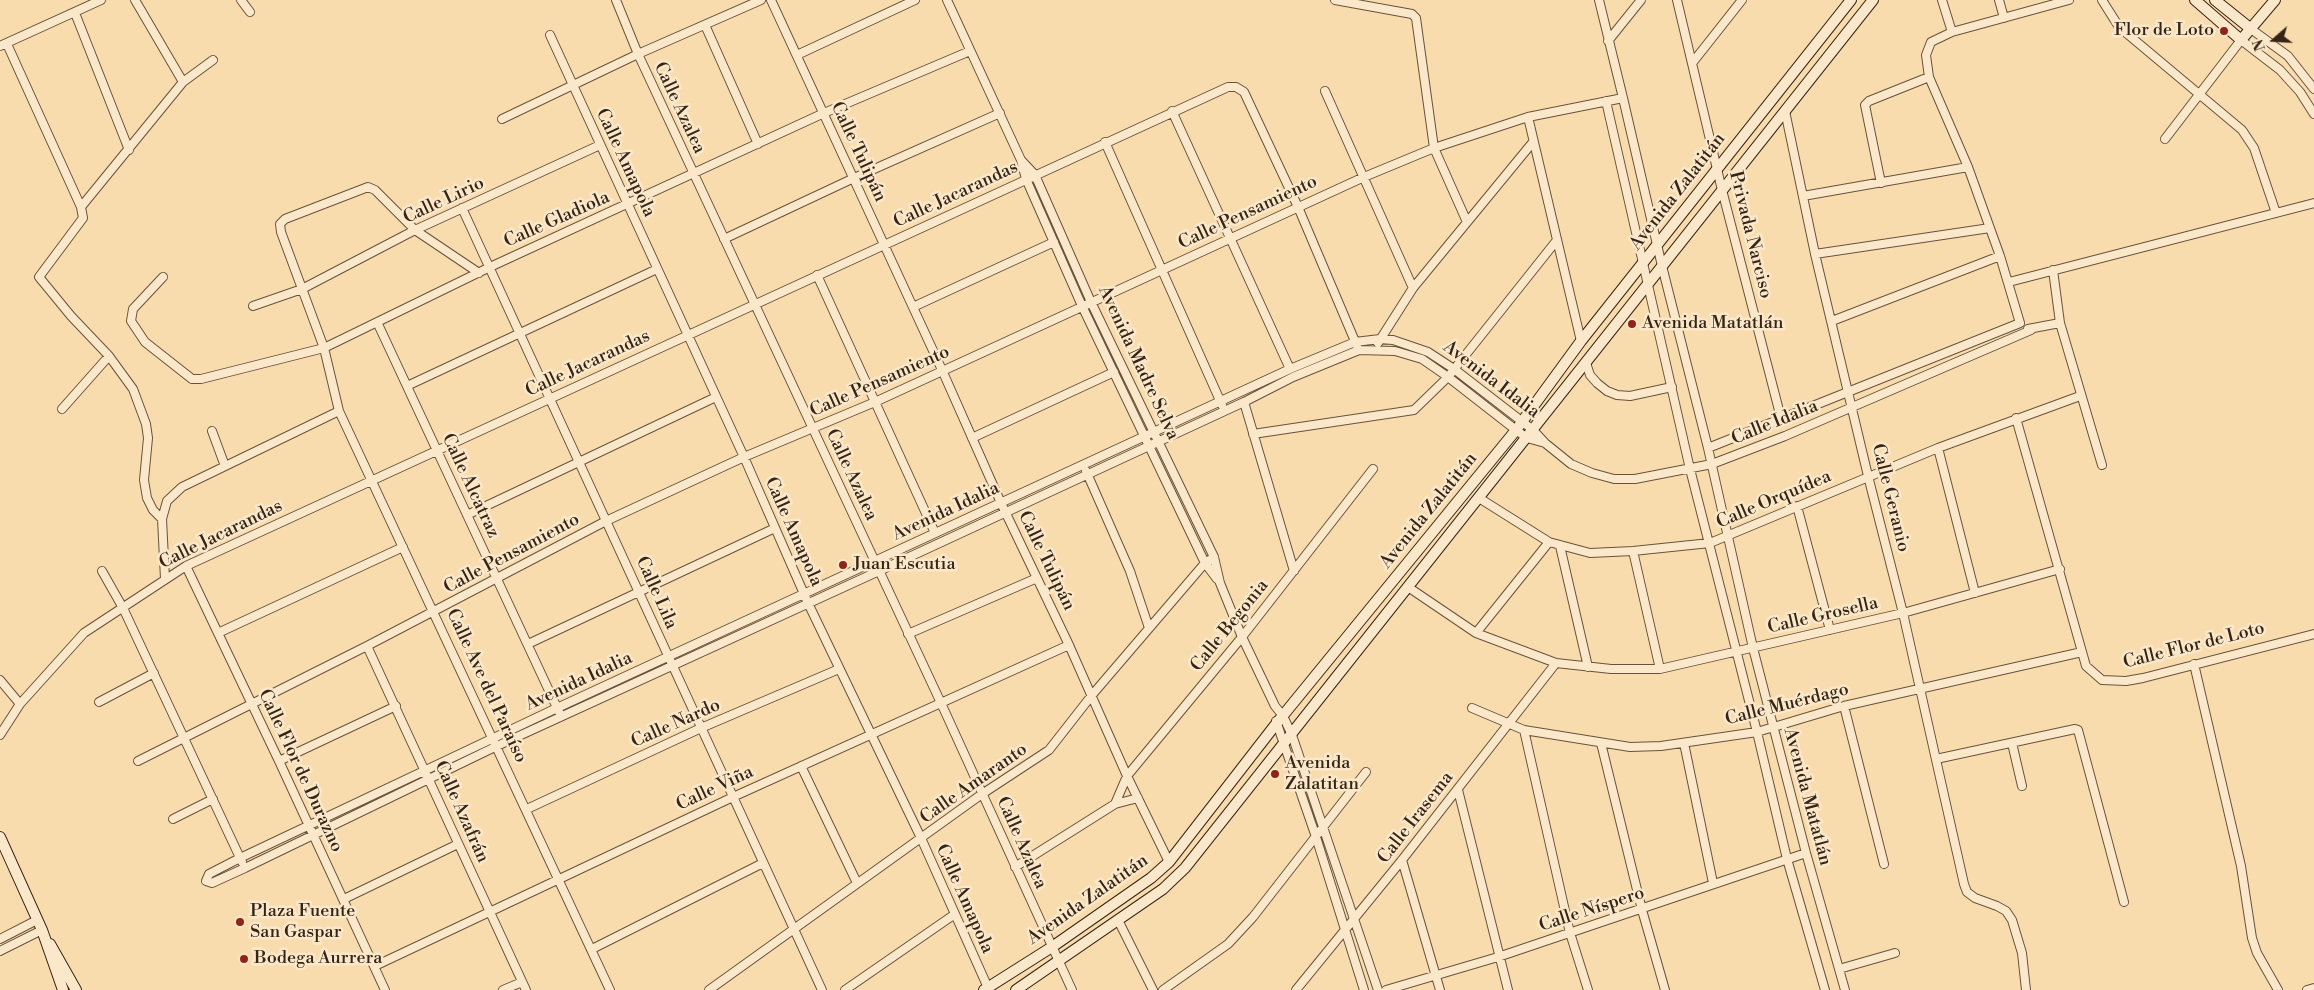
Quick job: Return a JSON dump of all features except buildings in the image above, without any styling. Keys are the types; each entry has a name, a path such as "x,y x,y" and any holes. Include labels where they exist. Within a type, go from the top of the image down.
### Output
{"street":[{"path":"101,0 3,45 82,210 83,218 39,277 71,316 109,356 133,389 146,424 148,447 144,480 147,498 153,510 162,519"},
{"path":"136,0 183,82"},
{"path":"241,0 250,12"},
{"name":"Calle Azalea","path":"616,0 638,54 693,174 941,703 1014,867 1072,990"},
{"path":"502,119 638,54 761,0"},
{"name":"Calle Tulipán","path":"771,0 942,370 1005,512 1070,644 1127,776 1169,862"},
{"path":"797,55 915,0"},
{"name":"Avenida Madre Selva","path":"947,0 1021,160 1026,179 1082,306 1205,563 1220,583"},
{"path":"1335,0 1412,14 1416,18 1434,148 1467,222"},
{"name":"Avenida Matatlán","path":"1599,0 1662,266 1712,464 1753,648 1806,853 1845,990"},
{"path":"1608,41 1641,0"},
{"name":"Privada Narciso","path":"1677,0 1722,190 1781,418"},
{"path":"1693,62 1742,0"},
{"name":"Avenida Zalatitán","path":"987,989 1052,947 1151,878 1169,862 1280,720 1519,426 1581,341 1851,0"},
{"name":"Avenida Zalatitán","path":"1016,990 1163,889 1179,875 1292,736 1873,0"},
{"path":"1942,0 1952,32"},
{"path":"1999,0 2004,18"},
{"path":"2031,330 2020,323 2009,282 1990,228 1968,167 1929,76 1926,62 1928,48 1937,38 1952,32 2068,0"},
{"path":"2102,0 2119,27 2242,130 2254,148 2276,213"},
{"path":"2195,0 2280,70 2300,92 2314,114"},
{"path":"2215,0 2250,29 2288,56 2314,89"},
{"path":"2165,139 2198,93 2275,0"},
{"path":"75,13 129,150"},
{"path":"705,25 758,144"},
{"name":"Calle Amapola","path":"550,35 744,458 808,603 955,914 987,989"},
{"name":"Calle Gladiola","path":"163,277 133,309 131,321 145,342 192,379 201,379 324,348 490,267 824,113 970,52"},
{"path":"2280,70 2288,56"},
{"path":"82,210 183,82 213,60"},
{"path":"1881,183 1865,105 1870,101 1929,76"},
{"name":"Calle Jacarandas","path":"0,735 20,704 84,633 186,566 1172,111 1228,87 1236,87 1244,92 1298,207"},
{"path":"1325,91 1413,288"},
{"name":"Calle Pensamiento","path":"138,761 368,646 606,521 744,458 875,402 1364,176 1434,148 1528,117 1623,98"},
{"name":"Avenida Matatlán","path":"1606,101 1690,469 1710,542 1787,859 1826,990"},
{"path":"1172,111 1290,369"},
{"name":"Calle Geranio","path":"1785,111 1815,254 1903,613 1967,892 1975,898 2006,911 2012,920 2022,953 2026,990"},
{"path":"724,239 854,178 1000,113"},
{"path":"1528,117 1581,341"},
{"path":"1105,142 1225,410"},
{"path":"1375,349 1413,288 1533,142"},
{"name":"Calle Lirio","path":"253,306 302,289 415,230 600,145"},
{"name":"Avenida Madre Selva","path":"1021,160 1035,175 1092,302 1214,558 1220,583 1280,720 1284,745 1316,837 1364,990"},
{"path":"1803,196 1968,167"},
{"name":"Calle Ave del Paraíso","path":"415,230 374,190 368,187 285,219 280,224 281,232 324,348 339,411 527,809 610,990"},
{"path":"2009,282 2314,203"},
{"path":"1298,207 1357,346"},
{"name":"Calle Lila","path":"462,208 822,990"},
{"path":"1815,254 1990,228"},
{"path":"415,230 479,273"},
{"path":"1253,434 1414,410 1448,377 1556,240"},
{"path":"912,307 1054,242"},
{"path":"1832,321 2000,256"},
{"path":"407,386 657,269"},
{"path":"2053,270 2060,323 2080,396 2102,465"},
{"path":"817,275 935,533"},
{"name":"Calle Alcatraz","path":"377,322 561,717"},
{"name":"Calle Idalia","path":"1708,448 2020,323"},
{"name":"Calle Idalia","path":"1530,434 1545,443 1571,464 1592,473 1614,479 1634,479 1690,469 1712,464 1785,436 2031,330 2060,323"},
{"name":"Avenida Idalia","path":"1519,426 1454,369 1428,352 1410,345 1380,339 1357,346 1290,369 493,738 240,858 209,874 206,880 212,883 314,836 497,746 879,572 1244,402 1357,346 1395,351 1422,359 1530,434"},
{"path":"62,409 109,356"},
{"path":"1586,363 1590,375 1597,383 1607,391 1617,395 1630,396 1672,387"},
{"path":"972,438 1114,372"},
{"name":"Calle Orquídea","path":"1479,498 1548,542 1590,553 1633,551 1710,542 1727,537 1938,448 2080,396"},
{"path":"468,515 716,397"},
{"path":"1244,402 1294,572"},
{"path":"165,579 162,519 167,501 182,487 339,411"},
{"path":"2016,418 2082,652"},
{"path":"212,431 225,466"},
{"path":"1938,448 1975,593"},
{"path":"1083,464 1130,571 1150,628"},
{"name":"Calle Begonia","path":"1115,804 1127,776 1294,572 1373,470"},
{"path":"1798,506 1830,630"},
{"path":"528,644 775,528"},
{"path":"1476,633 1548,542"},
{"path":"1560,546 1588,667"},
{"path":"218,632 403,547"},
{"path":"1633,551 1660,669"},
{"name":"Calle Amaranto","path":"709,990 982,794 1049,750 1092,695 1205,563 1214,558"},
{"name":"Calle Flor de Durazno","path":"186,566 344,898 385,990"},
{"name":"Calle Grosella","path":"1408,587 1476,633 1556,663 1611,669 1660,669 1903,613 2060,569"},
{"path":"102,571 123,608 245,868"},
{"path":"908,634 1037,578"},
{"name":"Calle Flor de Loto","path":"2082,652 2086,666 2102,680 2110,682 2143,678 2314,634"},
{"name":"Calle Viña","path":"375,966 560,880 733,796 871,736 1070,644"},
{"name":"Calle Azafrán","path":"368,646 526,990"},
{"name":"Calle Muérdago","path":"1472,708 1524,730 1601,743 1630,747 1684,743 1757,732 1844,706 2082,652"},
{"name":"Calle Irasema","path":"1296,990 1458,790 1556,663"},
{"path":"2194,664 2241,866 2252,938 2257,953 2278,990"},
{"name":"Calle Nardo","path":"527,809 702,728 839,669"},
{"path":"100,702 154,673"},
{"path":"0,680 20,704"},
{"path":"279,761 396,706"},
{"path":"1844,706 1884,864"},
{"name":"Avenida Madre Selva","path":"1280,720 1292,736 1378,990"},
{"path":"1524,730 1570,933 1588,990"},
{"path":"1936,759 2078,730 2124,902"},
{"path":"1601,743 1642,910 1666,990"},
{"path":"1684,743 1713,884"},
{"path":"2012,743 2022,786"},
{"path":"801,766 857,883"},
{"path":"1162,990 1228,944 1253,917 1366,772"},
{"path":"1458,790 1498,957 1508,990"},
{"path":"1014,867 1115,804 1138,798"},
{"path":"173,819 213,799"},
{"path":"0,837 37,920 60,958 76,990"},
{"path":"344,898 458,844"},
{"name":"Calle Níspero","path":"1386,990 1498,957 1642,910 1806,853"},
{"path":"1402,860 1440,990"},
{"path":"592,948 763,863"},
{"path":"845,990 955,914"},
{"path":"0,939 37,920"},
{"path":"1118,920 1153,990"},
{"path":"0,951 42,930"},
{"path":"42,930 63,990"},
{"path":"1839,969 1895,953"},
{"path":"503,990 522,982"},
{"path":"2307,990 2314,988"}],"place":[{"name":"Flor de Loto","path":"2224,31"},
{"name":"Avenida Matatlán","path":"1632,324"},
{"name":"Juan Escutia","path":"843,565"},
{"name":"Avenida Zalatitan","path":"1275,774"},
{"name":"Plaza Fuente San Gaspar","path":"240,922"},
{"name":"Bodega Aurrera","path":"244,959"}]}
